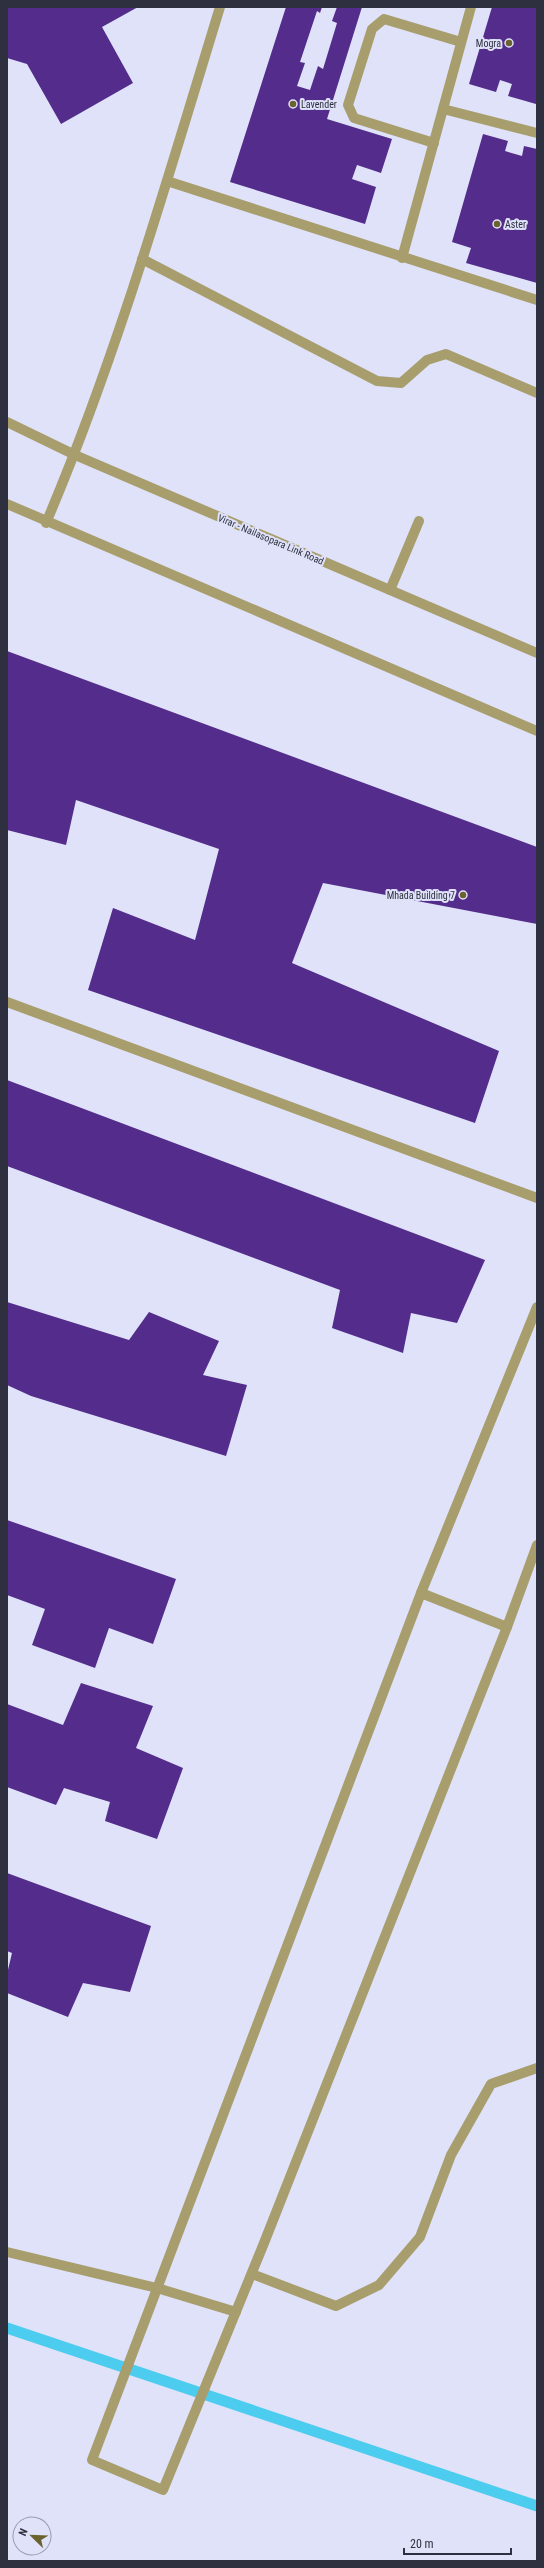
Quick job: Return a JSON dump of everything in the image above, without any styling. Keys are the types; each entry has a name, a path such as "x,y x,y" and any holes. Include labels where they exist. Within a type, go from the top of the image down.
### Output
{"street":[{"path":"46,523 75,455 142,259 220,7"},
{"path":"402,258 471,7"},
{"path":"434,143 354,118 348,105 372,29 384,19 461,42"},
{"path":"443,109 537,133"},
{"path":"167,181 239,202 402,258 537,300"},
{"path":"142,259 377,381 401,383 427,360 446,354 537,393"},
{"name":"Virar - Nailasopara Link Road","path":"7,422 75,455 537,653"},
{"path":"7,504 46,523 537,731"},
{"path":"390,590 419,521"},
{"path":"7,1002 537,1198"},
{"path":"537,1307 421,1593 92,2460 163,2490 252,2274 507,1627 537,1545"},
{"path":"421,1593 507,1627"},
{"path":"252,2274 336,2306 379,2285 420,2238 451,2155 490,2084 537,2068"},
{"path":"7,2252 157,2288 236,2312"}],"building":[{"path":"7,7 138,7 102,27 133,83 61,124 27,64 7,58"},
{"name":"Lavender","path":"286,7 322,7 320,13 317,11 300,62 305,63 297,86 310,90 318,66 323,69 337,23 332,21 337,7 362,7 327,119 392,139 381,173 357,165 352,179 376,187 365,224 230,182"},
{"name":"Mogra","path":"492,7 537,7 536,104 508,96 512,84 500,80 496,92 469,84"},
{"name":"Aster","path":"483,134 508,141 505,151 522,156 524,146 537,149 537,283 466,263 471,248 452,242"},
{"name":"Mhada Building 7","path":"7,651 537,847 537,924 323,883 292,963 499,1051 475,1123 88,990 113,908 195,940 219,849 76,800 66,845 7,830"},
{"path":"7,1080 485,1260 457,1323 411,1313 403,1353 332,1328 340,1290 7,1166"},
{"path":"7,1302 129,1340 149,1312 219,1341 203,1375 247,1385 226,1456 31,1396 7,1385"},
{"path":"7,1520 176,1579 153,1644 109,1628 95,1668 32,1645 45,1609 7,1595"},
{"path":"81,1683 153,1706 136,1748 183,1768 157,1839 105,1821 110,1802 64,1788 56,1805 7,1787 7,1704 63,1725"},
{"path":"7,1873 151,1926 130,1992 83,1983 68,2017 7,1993 7,1974 12,1953 7,1951"}],"waterway":[{"path":"7,2328 537,2506"}],"place":[{"name":"Mogra","path":"509,43"},
{"name":"Lavender","path":"293,104"},
{"name":"Aster","path":"497,224"},
{"name":"Mhada Building 7","path":"463,895"}]}
